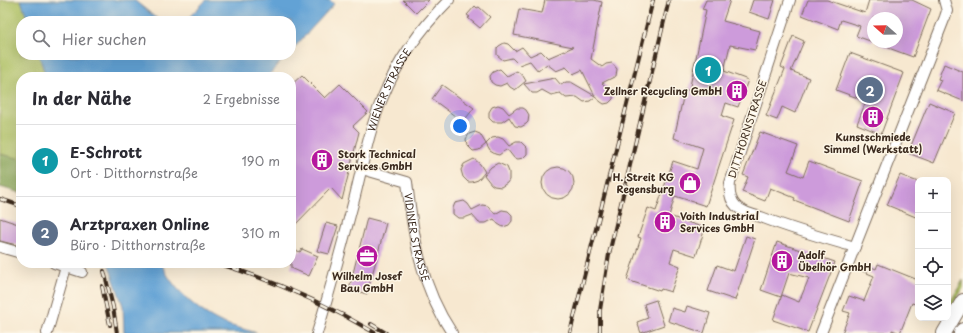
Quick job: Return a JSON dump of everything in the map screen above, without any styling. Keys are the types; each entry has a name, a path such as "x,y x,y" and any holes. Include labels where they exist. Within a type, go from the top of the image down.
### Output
{"main road":[{"path":"944,333 963,301"}],"street":[{"name":"WIENER STRASSE","path":"317,333 332,284 372,127 382,100 391,79 416,38 450,0"},
{"name":"DITTHORNSTRASSE","path":"790,0 730,183 729,190 731,198 736,206 743,211 776,223 855,247"},
{"path":"821,333 945,17 946,11 944,0"},
{"name":"VIDINER STRASSE","path":"362,169 407,182 412,224 420,262 437,305 452,333"},
{"path":"0,247 16,252"},
{"path":"47,333 66,268"},
{"path":"69,268 82,272"}],"green space":[{"path":"0,0 21,0 26,16 16,16 16,60 41,60 44,72 16,72 16,158 0,154"},
{"path":"0,154 16,158 16,192 0,187"},
{"path":"963,280 963,288 951,309 951,301"}],"water":[{"path":"21,0 134,0 154,16 26,16"},
{"path":"206,0 330,0 334,4 296,46 296,16 190,16"},
{"path":"41,60 282,60 272,72 44,72"},
{"path":"110,268 164,268 178,290 203,312 225,324 257,333 124,333 123,306"}],"building":[{"path":"403,0 429,0 416,13"},
{"path":"545,0 594,0 602,2 591,59 602,67 606,64 612,63 617,69 616,76 602,83 613,93 613,99 609,103 604,104 595,97 590,101 584,102 577,97 566,98 560,93 551,95 542,90 537,93 532,93 524,84 555,78 561,85 566,82 571,82 595,96 582,70 573,74 566,67 556,71 547,64 538,71 530,61 519,65 512,58 503,60 497,55 497,48 504,43 508,44 515,51 522,47 530,56 541,51 548,58 573,47 514,35 519,9 542,13"},
{"path":"706,0 730,0 723,21 760,31 755,50 730,45 724,71 748,80 738,107 726,103 722,116 734,120 706,206 675,196 669,216 705,228 696,256 674,249 670,262 680,266 671,292 661,289 660,291 627,280 641,238 638,237 648,208 656,211 673,161 697,169 703,148 674,138 685,89 689,91 706,10 702,9"},
{"path":"753,0 775,0 769,19 749,12"},
{"path":"808,0 827,0 865,13 869,0 912,0 931,9 913,57 889,48 903,48 903,12 867,12 867,40 856,36 860,26 841,20 838,29 802,15"},
{"path":"475,6 477,8 479,7 490,17 480,28 468,18 470,17 467,15"},
{"path":"793,36 804,41 791,71 809,78 795,113 782,107 777,120 766,116 785,69 781,67"},
{"path":"850,53 904,73 881,134 857,124 866,101 836,90"},
{"path":"944,64 963,72 963,101 936,90 941,80 938,79"},
{"path":"500,69 507,76 517,71 526,81 515,90 507,83 500,86 495,85 491,82 490,76 493,72"},
{"name":"Stork Technical Services GmbH","path":"302,75 325,98 340,84 368,112 353,126 359,132 342,200 331,188 296,224 296,80"},
{"path":"442,85 474,108 463,122 432,99"},
{"path":"929,102 955,113 934,163 908,153"},
{"path":"498,105 503,107 509,114 517,108 523,108 529,115 528,122 521,127 515,126 509,117 502,122 493,122 489,118 489,112 492,107"},
{"path":"475,132 480,134 486,144 479,150 473,151 467,145 466,139 469,134"},
{"path":"760,132 798,146 788,171 803,177 809,161 863,181 849,221 794,200 795,198 770,188 765,201 742,192 748,177 743,175"},
{"path":"498,137 503,139 509,146 516,142 521,142 527,148 527,154 523,158 514,158 507,149 499,155 490,151 486,144 492,138"},
{"path":"474,159 480,164 485,172 478,180 468,182 463,177 461,170 464,164"},
{"path":"498,163 507,167 509,172 509,180 501,187 491,184 484,175 491,167"},
{"path":"555,167 561,167 571,174 574,183 573,189 567,196 561,199 555,199 545,192 542,186 542,180 549,170"},
{"path":"900,175 915,181 915,217 887,205"},
{"path":"464,201 472,210 482,205 488,206 495,214 502,210 508,211 512,215 512,221 509,225 503,227 494,219 486,223 479,223 472,215 464,218 458,218 453,214 453,208 455,203"},
{"path":"0,218 16,223 16,245 0,241"},
{"name":"Wilhelm Josef Bau GmbH","path":"367,218 386,223 367,294 349,289"},
{"path":"326,223 338,226 329,254 317,251"},
{"path":"746,236 755,239 735,300 708,291 717,265 734,271"},
{"path":"777,242 835,262 808,332 773,320 782,295 799,302 809,278 789,273 781,297 761,290"},
{"path":"302,249 318,256 309,276 291,268 296,268 296,250 300,252"},
{"path":"865,264 876,269 878,264 915,279 915,304 912,303 900,333 892,330 892,333 842,333 850,313 843,311 849,296 864,301 874,276 862,271"},
{"path":"656,300 664,325 641,333 637,322 648,318 644,304"},
{"path":"687,306 710,313 704,333 668,321 672,308 685,312"}],"railway":[{"path":"570,333 653,0"},
{"path":"600,333 600,310 609,254 669,0"},
{"path":"0,199 16,204"},
{"path":"232,268 278,285 318,303 375,333"},
{"path":"104,271 113,307 117,333"},
{"path":"102,286 110,325"},
{"path":"371,324 386,333"}],"place":[{"name":"E-Schrott","path":"708,70"},
{"name":"Arztpraxen Online","path":"870,90"},
{"name":"Zellner Recycling GmbH","path":"737,91"},
{"name":"Kunstschmiede Simmel (Werkstatt)","path":"873,117"},
{"name":"Stork Technical Services GmbH","path":"322,160"},
{"name":"H. Streit KG Regensburg","path":"690,183"},
{"name":"Voith Industrial Services GmbH","path":"665,222"},
{"name":"Wilhelm Josef Bau GmbH","path":"367,256"},
{"name":"Adolf Übelhör GmbH","path":"782,261"}]}
